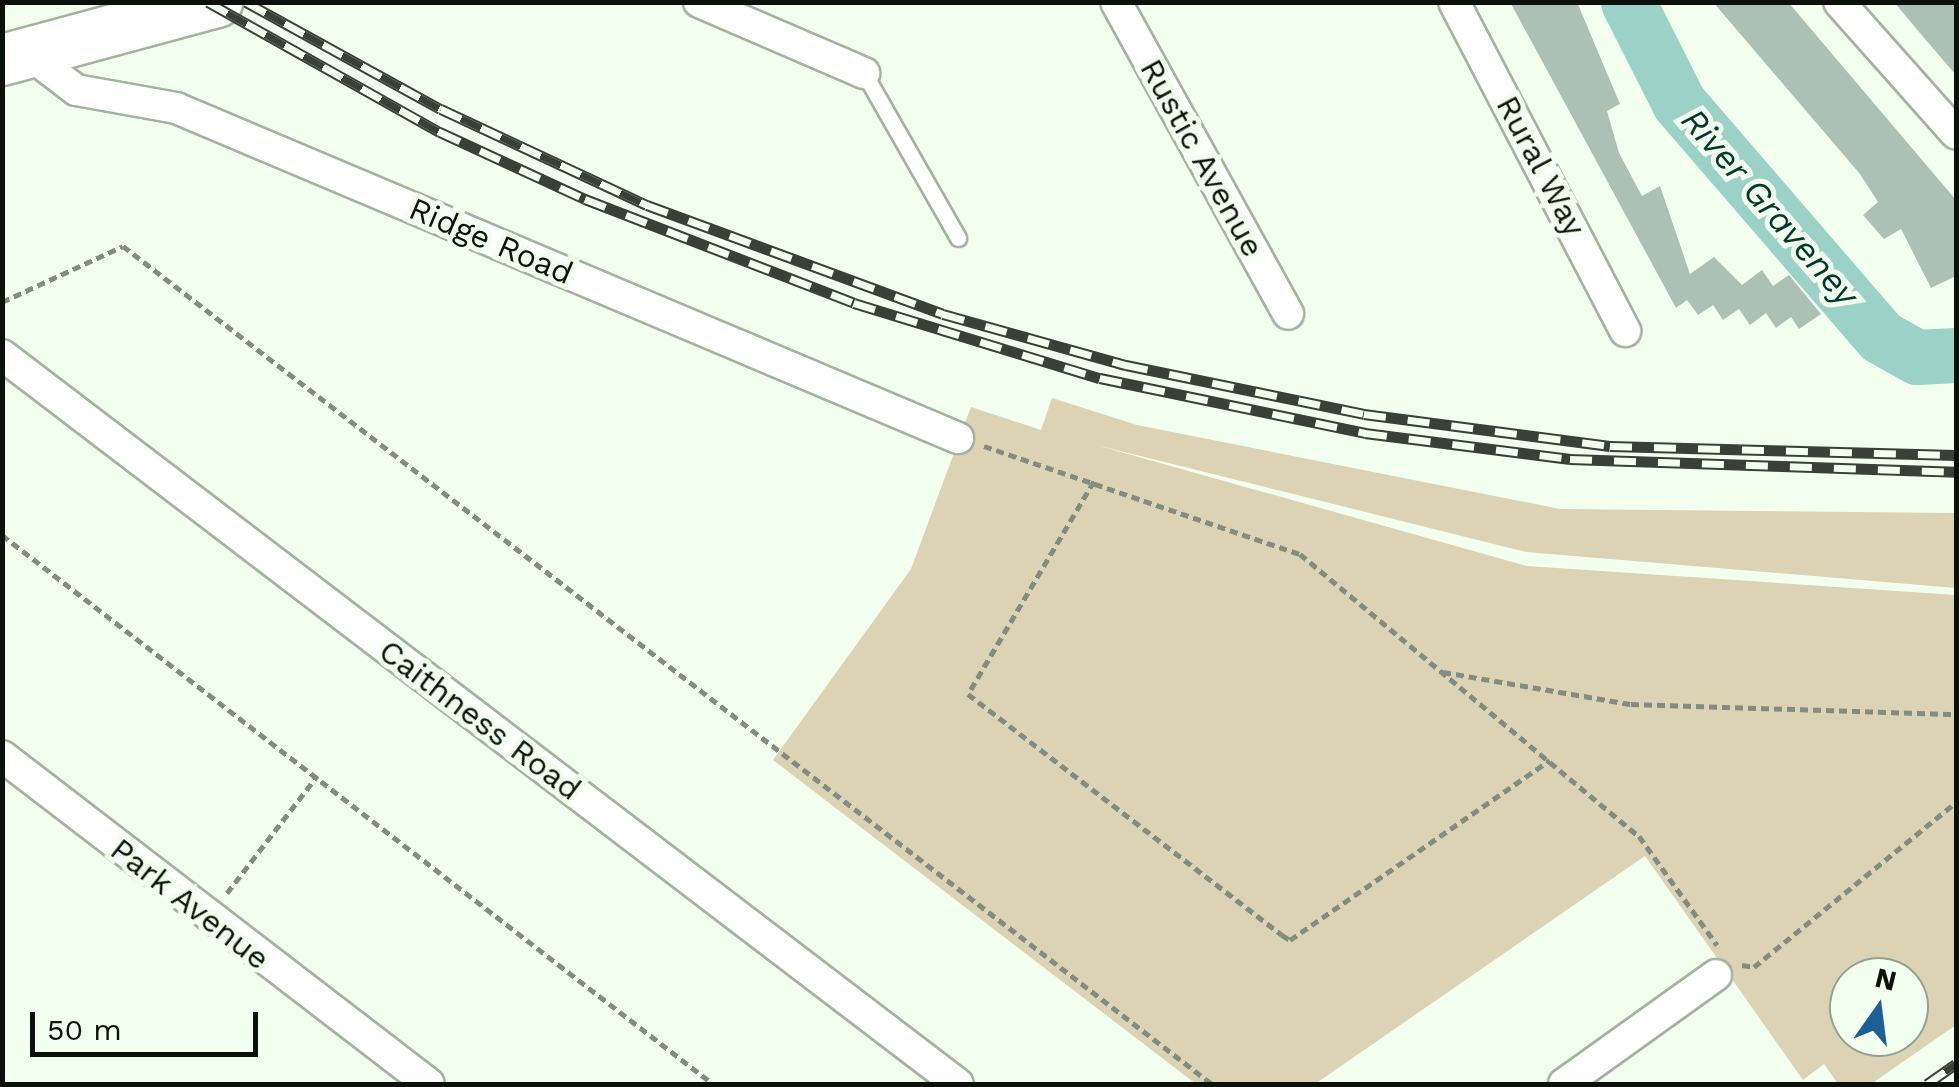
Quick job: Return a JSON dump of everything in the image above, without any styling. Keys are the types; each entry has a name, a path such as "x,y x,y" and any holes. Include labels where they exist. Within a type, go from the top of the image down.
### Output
{"main road":[{"path":"14,56 216,2"}],"street":[{"path":"699,2 864,73"},
{"name":"Rustic Avenue","path":"1116,2 1288,314"},
{"name":"Rural Way","path":"1454,2 1625,331"},
{"path":"1839,2 1956,134"},
{"name":"Ridge Road","path":"14,56 76,90 176,108 958,438"},
{"name":"Caithness Road","path":"2,355 958,1084"},
{"name":"Park Avenue","path":"2,756 206,920 429,1084"},
{"path":"1564,1084 1722,970"}],"lane":[{"path":"864,73 958,238"}],"path":[{"path":"2,302 124,246 1212,1084"},
{"path":"958,438 1300,554 1550,760 1674,876 1722,970 1754,966 1956,802"},
{"path":"1094,481 968,694 1290,940 1550,760"},
{"path":"2,535 713,1084"},
{"path":"1442,672 1631,704 1956,714"},
{"path":"206,920 317,776"}],"shaded area":[{"path":"1052,398 1137,425 1560,509 1956,513 1956,588 1526,552 1096,445 1527,566 1956,595 1956,1025 1929,1044 1929,957 1829,957 1829,1057 1910,1057 1871,1084 1838,1084 1824,1064 1803,1080 1645,856 1315,1084 1196,1084 773,760 911,569 971,407 1041,430"}],"building":[{"path":"1510,2 1577,2 1620,104 1607,111 1619,153 1642,196 1660,186 1690,274 1714,257 1742,285 1762,270 1773,286 1789,275 1821,314 1799,329 1791,317 1776,328 1766,313 1750,325 1739,309 1723,320 1713,305 1698,315 1687,300 1676,308"},
{"path":"1713,2 1788,2 1956,200 1956,276 1931,288 1901,229 1884,239 1863,215 1878,202 1860,174"},
{"path":"1894,2 1956,2 1956,75 1925,39"}],"waterway":[{"name":"River Graveney","path":"1628,2 1679,103 1881,337 1917,357 1956,355"}],"railway":[{"path":"208,2 440,132 585,199 854,303 1100,378 1365,433 1570,459 1956,472"},
{"path":"246,2 441,109 647,205 943,314 1126,365 1364,414 1610,446 1956,455"},
{"path":"1927,1084 1956,1064"}]}
